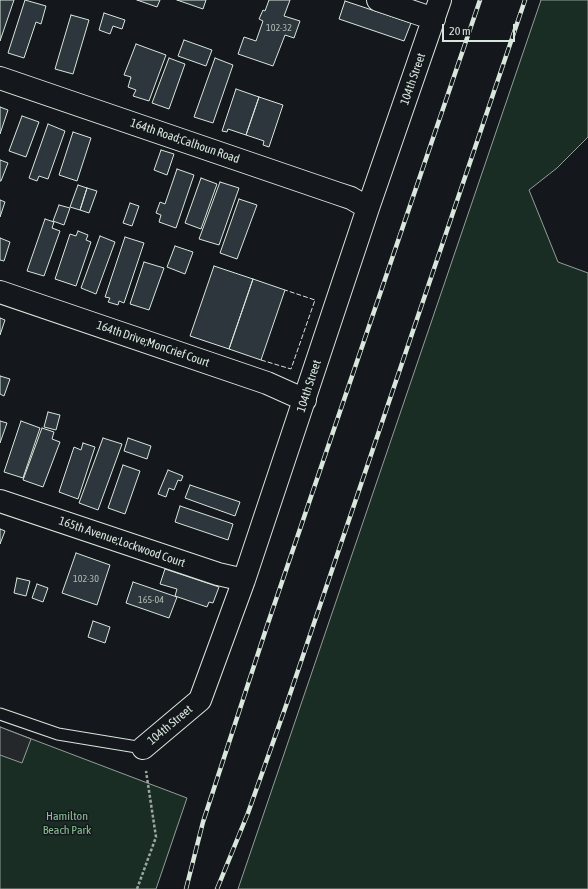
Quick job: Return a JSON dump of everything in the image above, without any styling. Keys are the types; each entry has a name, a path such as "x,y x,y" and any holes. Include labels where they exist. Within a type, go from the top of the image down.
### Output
{"street":[{"path":"378,0 437,9"},
{"name":"104th Street","path":"143,748 200,700 244,580 368,208 437,9"},
{"name":"164th Road;Calhoun Road","path":"0,78 351,198 368,208"},
{"name":"164th Drive;MonCrief Court","path":"0,292 267,383 305,400"},
{"name":"165th Avenue;Lockwood Court","path":"0,501 218,574 244,580"}],"lane":[{"path":"0,714 58,734 143,748"}],"path":[{"path":"137,889 156,837 143,748"}],"green space":[{"path":"541,0 588,0 588,137 557,168 529,190 558,262 588,273 588,889 238,889"},
{"name":"Hamilton Beach Park","path":"0,727 187,798 156,889 0,889"}],"shaded area":[{"path":"0,727 31,739 22,763 0,755"}],"building":[{"path":"0,0 14,0 0,41"},
{"path":"25,0 46,6 41,24 36,22 24,58 8,53"},
{"path":"137,0 160,0 157,7"},
{"path":"177,0 206,0 203,9"},
{"path":"269,0 290,0 284,16 300,21 294,38 285,35 273,66 238,54 244,37 256,41 263,21 259,19 263,10 265,11"},
{"path":"345,1 411,23 404,41 339,19"},
{"path":"104,13 125,20 122,29 113,26 110,34 99,30"},
{"path":"71,15 89,20 73,74 55,69"},
{"path":"184,40 212,50 206,66 178,56"},
{"path":"136,44 166,55 149,101 133,96 136,90 128,87 131,77 124,75"},
{"path":"169,58 185,64 169,109 152,103"},
{"path":"215,58 233,65 213,123 194,117"},
{"path":"236,89 259,97 246,135 228,129 227,132 222,131"},
{"path":"259,97 283,105 269,147 263,145 264,141 246,135"},
{"path":"0,107 8,110 0,134"},
{"path":"22,116 39,122 26,157 9,151"},
{"path":"48,124 65,131 48,179 39,176 37,181 29,178"},
{"path":"73,132 91,138 77,181 59,175"},
{"path":"161,150 174,154 167,175 154,170"},
{"path":"0,160 8,163 1,181 0,181"},
{"path":"177,169 194,175 176,228 159,222 161,215 156,213 160,202 165,204"},
{"path":"201,178 217,184 201,229 185,223"},
{"path":"220,182 239,188 219,245 199,239"},
{"path":"78,185 87,188 80,210 70,207"},
{"path":"87,188 97,191 89,213 80,210"},
{"path":"239,199 257,205 237,259 220,253"},
{"path":"0,200 5,202 0,217"},
{"path":"130,203 139,206 132,226 123,223"},
{"path":"59,205 70,208 64,225 53,221"},
{"path":"45,219 54,222 52,228 60,231 44,276 27,271"},
{"path":"78,231 88,235 86,240 91,242 76,286 55,279 70,234 76,236"},
{"path":"100,236 115,242 96,294 81,288"},
{"path":"125,237 144,243 124,303 119,301 118,305 108,302 110,298 105,297"},
{"path":"0,238 10,242 4,261 0,260"},
{"path":"175,246 193,252 185,274 167,267"},
{"path":"144,262 164,268 149,310 130,304"},
{"path":"214,266 253,279 229,349 190,336"},
{"path":"253,279 285,290 261,360 229,349"},
{"path":"0,318 5,320 0,335"},
{"path":"0,376 10,379 4,396 0,394"},
{"path":"48,412 60,415 56,430 44,427"},
{"path":"0,421 7,423 0,443"},
{"path":"21,421 40,428 23,478 4,472"},
{"path":"42,428 54,432 52,439 60,442 43,487 23,480"},
{"path":"103,438 122,444 98,510 79,503"},
{"path":"128,438 151,446 147,459 124,451"},
{"path":"83,443 95,447 78,499 59,492 74,447 81,450"},
{"path":"123,465 140,471 125,514 108,508"},
{"path":"168,470 183,476 181,481 178,480 174,490 169,488 166,497 158,494"},
{"path":"190,485 240,502 235,516 185,498"},
{"path":"180,506 233,524 228,540 175,522"},
{"path":"0,529 5,531 0,544"},
{"path":"76,553 110,565 97,605 62,593"},
{"path":"165,569 219,587 213,603 209,602 207,607 175,596 177,589 160,584"},
{"path":"17,578 30,581 26,596 14,593"},
{"path":"133,582 177,597 169,618 126,603"},
{"path":"37,584 48,588 43,602 32,598"},
{"path":"93,621 110,627 105,643 88,637"}],"railway":[{"path":"186,889 203,822 267,626 480,0"},
{"path":"217,889 248,813 288,700 525,0"}],"fence":[{"path":"261,360 291,369 315,300 285,290"}]}
